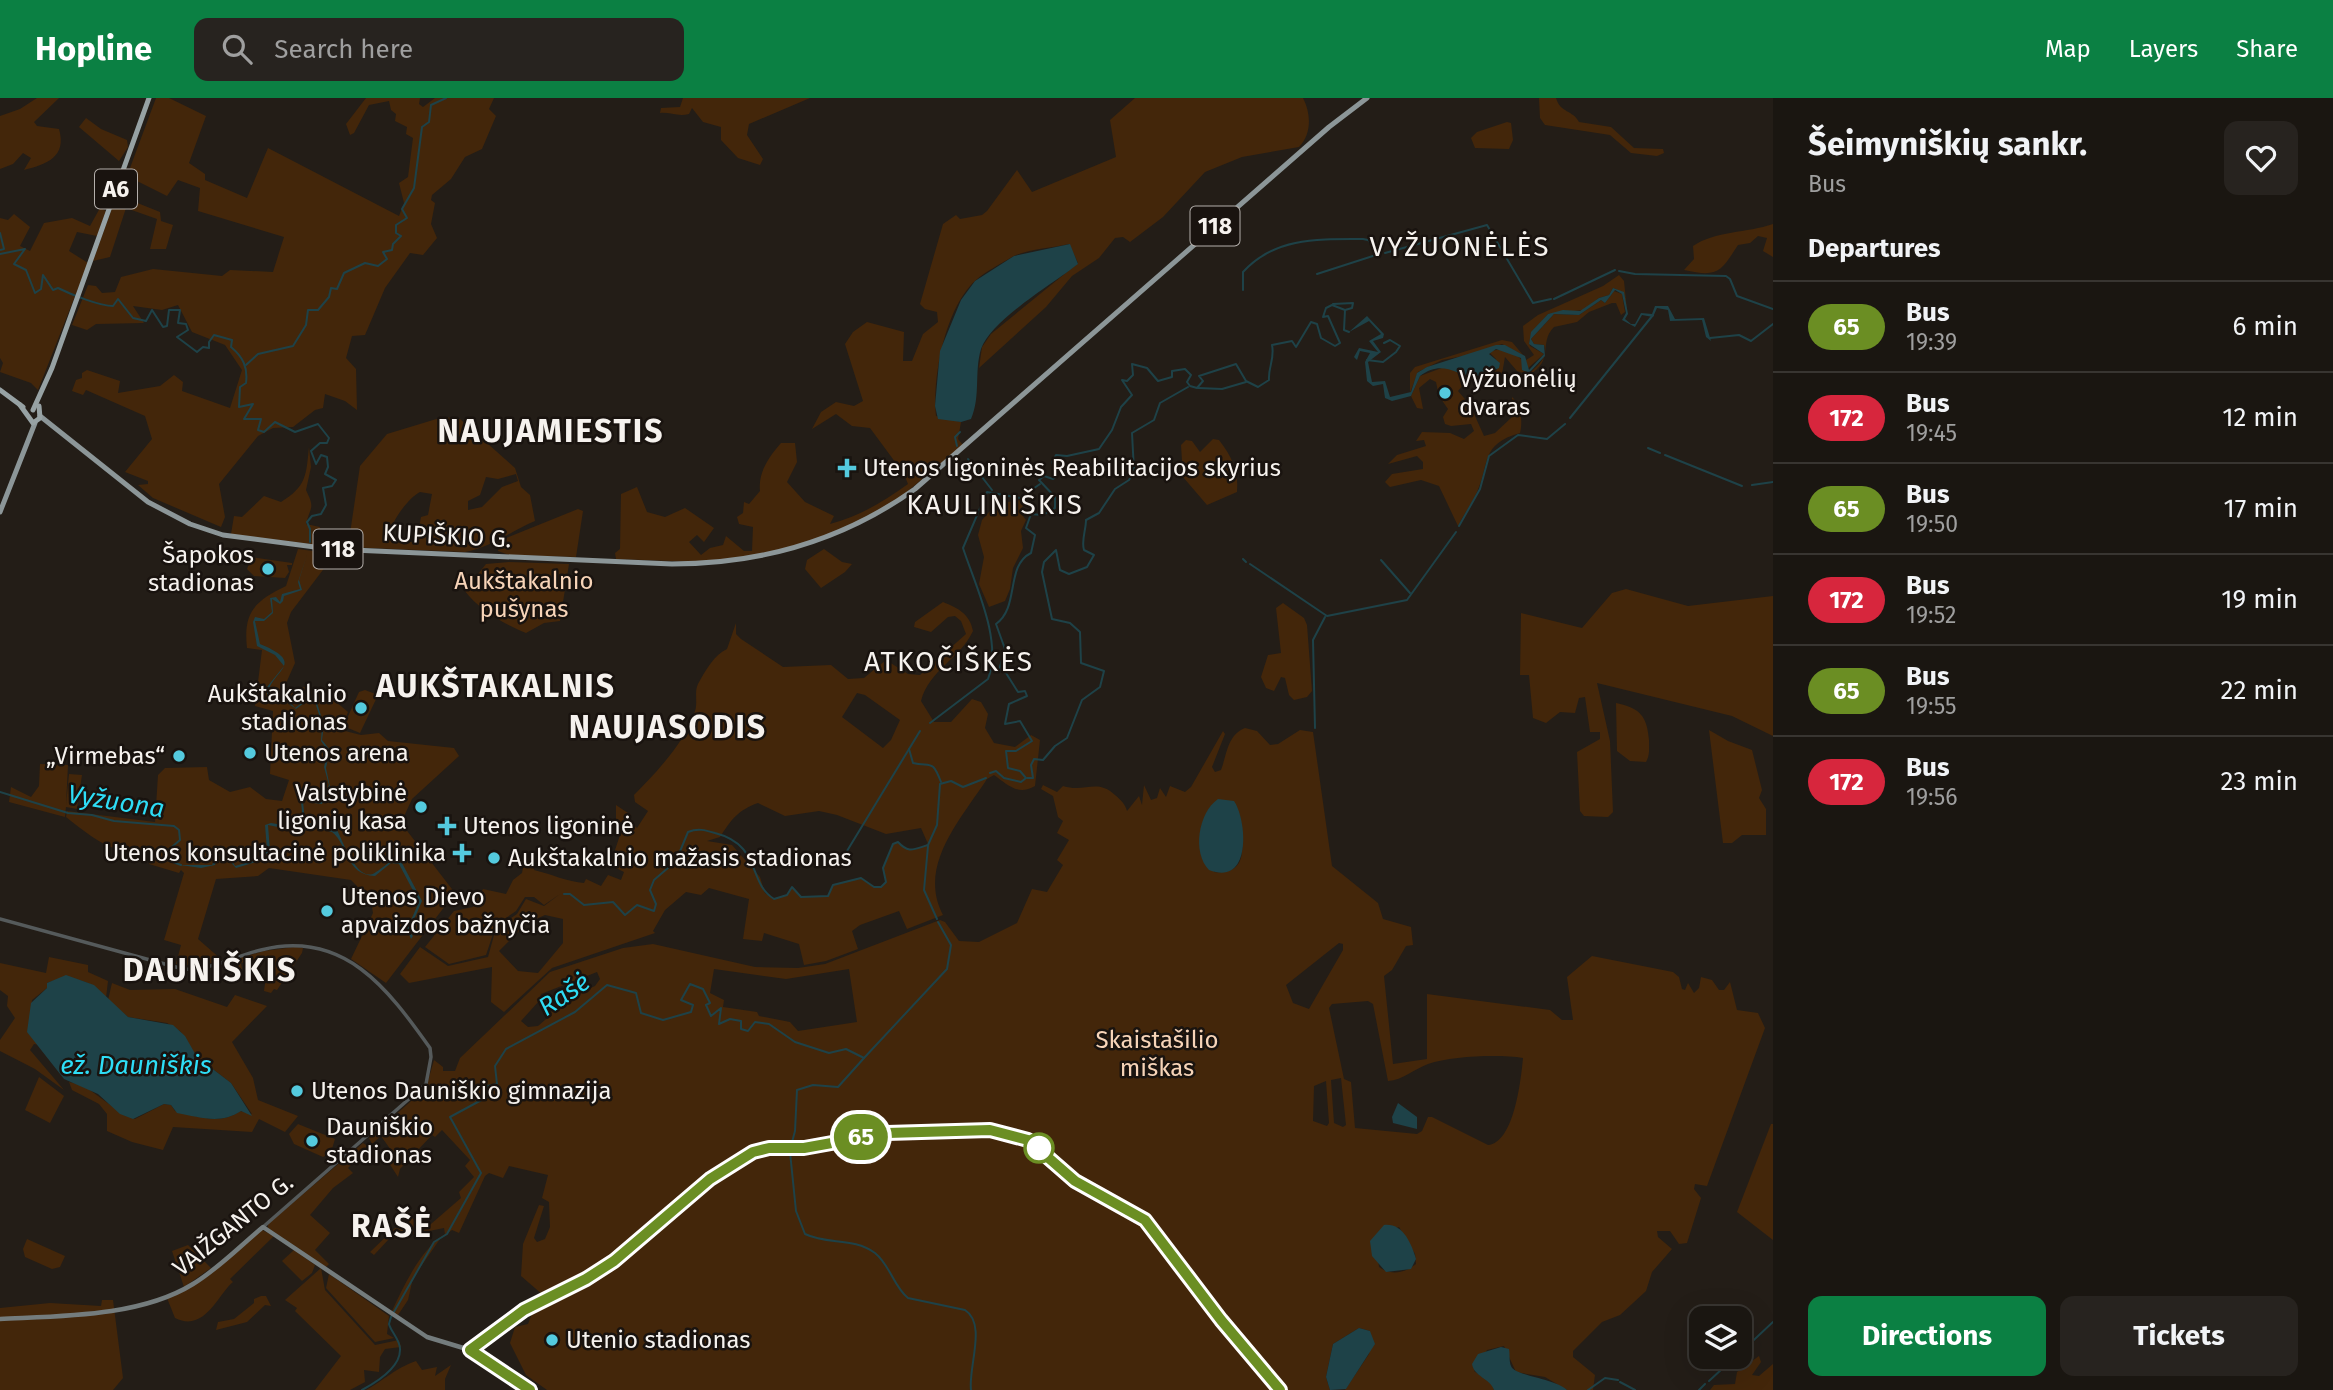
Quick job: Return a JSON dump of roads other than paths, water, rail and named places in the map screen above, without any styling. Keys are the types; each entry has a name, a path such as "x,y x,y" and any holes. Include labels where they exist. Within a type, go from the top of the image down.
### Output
{"highway":[{"name":"A6","path":"34,417 149,98"},
{"path":"0,390 34,417"}],"main road":[{"name":"KUPIŠKIO G.","path":"34,417 51,426 149,502 190,524 223,535 330,549 581,560 712,563 770,556 823,539 867,519 915,489 1329,127 1367,98"},
{"name":"A6","path":"0,512 34,417"},
{"path":"470,1350 524,1310 597,1272 643,1239 710,1179 753,1152 769,1148 804,1148 887,1133 990,1130 1028,1140 1075,1181 1145,1220 1221,1320 1280,1390"},
{"path":"263,1227 431,1339 470,1350 530,1390"},
{"name":"VAIŽGANTO G.","path":"0,1320 93,1313 164,1298 207,1275 263,1227"}],"street":[{"name":"VAIŽGANTO G.","path":"0,919 183,969 202,968 274,947 319,948 363,970 386,989 430,1048 431,1057 422,1089 263,1227"}],"water":[{"path":"1070,244 1078,264 1010,314 987,338 979,358 976,402 971,419 961,422 938,419 935,406 940,351 961,300 975,281 1014,256"},
{"path":"1613,288 1624,292 1628,314 1625,319 1631,324 1635,324 1641,313 1652,314 1655,306 1668,306 1675,319 1704,318 1711,341 1706,337 1702,320 1670,321 1668,310 1657,308 1653,317 1642,315 1635,327 1622,320 1626,313 1622,294 1615,290 1605,303 1601,300 1579,315 1554,314 1531,339 1534,344 1544,345 1545,356 1529,373 1522,370 1521,358 1496,349 1489,354 1500,363 1499,368 1474,380 1447,369 1427,371 1420,376 1411,396 1392,401 1385,398 1383,384 1373,386 1367,381 1365,362 1370,353 1360,351 1357,360 1354,357 1359,348 1378,352 1369,341 1381,334 1369,321 1349,332 1367,316 1384,334 1383,338 1373,341 1381,352 1368,362 1372,382 1385,381 1390,397 1411,392 1417,373 1427,367 1496,345 1505,345 1525,356 1529,370 1544,354 1529,344 1531,332 1548,314 1563,310 1580,311 1599,298 1609,295"},
{"path":"307,555 299,580 302,590 284,596 280,604 272,599 273,613 264,621 255,621 260,644 282,657 284,666 275,655 257,646 253,622 255,617 264,619 272,612 270,598 276,597 280,602 282,594 300,589 298,582"},
{"path":"283,667 270,686 268,694 275,700 286,698 295,708 307,699 316,700 324,725 322,740 330,750 326,768 330,787 322,804 314,803 309,797 303,801 305,822 337,830 352,860 363,873 352,865 332,832 312,827 302,832 268,825 270,851 256,862 236,868 224,855 218,856 215,865 201,868 180,865 212,865 217,854 229,855 235,866 255,860 267,850 265,825 271,823 306,829 310,825 303,822 301,802 309,796 314,801 321,802 329,785 324,767 328,751 321,741 322,724 315,702 307,701 296,709 285,701 278,703 267,698 267,687"},
{"path":"1218,799 1234,801 1242,822 1243,836 1239,861 1233,869 1223,873 1209,870 1200,854 1199,844 1202,823 1211,805"},
{"path":"395,860 402,863 422,901 409,931 413,936 411,939 407,929 419,902 399,864 391,863 375,876 369,875"},
{"name":"ež. Dauniškis","path":"66,975 94,985 128,1017 173,1025 185,1036 197,1057 231,1083 252,1116 241,1111 225,1118 202,1118 177,1113 171,1105 164,1104 133,1119 120,1114 98,1094 64,1079 27,1032 31,1003 47,988 47,983"},
{"path":"1398,1103 1417,1117 1417,1129 1393,1123 1392,1117"},
{"path":"1384,1225 1396,1227 1409,1241 1416,1259 1411,1269 1386,1272 1372,1256 1370,1241"},
{"path":"1359,1328 1370,1331 1375,1344 1346,1389 1330,1390 1326,1377 1333,1344"},
{"path":"1501,1347 1509,1349 1510,1364 1514,1369 1567,1390 1494,1390 1476,1372 1472,1364 1478,1354"}],"waterway":[{"path":"246,365 258,354 293,346 306,325 308,310 318,310 329,297 331,288 337,289 344,273 365,263 378,266 387,259 383,252 392,250 393,244 401,236 396,233 396,225 407,218 402,209 414,188 422,127 429,122 431,105 446,98"},
{"path":"1385,253 1487,225 1533,303 1551,299"},
{"path":"0,233 4,249 0,250"},
{"path":"1243,290 1243,272 1269,252 1283,246 1314,240 1363,239 1368,240 1376,250"},
{"path":"0,254 25,249 14,264 26,270 35,293 41,289 43,275 53,290 58,288 107,306 113,306 118,299 133,318 146,321 152,310 163,327 167,326 169,310 180,310 178,323 186,324 188,330 177,337 197,352 203,347 209,348 209,342 214,335 232,340 231,347 242,359 246,372 246,383 240,387 239,407 253,404 244,419 261,419 258,430 264,432 275,422 295,432 318,424 329,438 327,443 320,443 311,451 316,464 321,455 327,457 328,467 325,474 336,480 332,486 323,488 326,505 321,514 312,516 307,522 310,542"},
{"path":"1317,274 1379,254"},
{"path":"1554,299 1615,270"},
{"path":"1619,271 1635,274 1726,276 1737,296 1773,309"},
{"path":"1333,304 1353,303 1352,308 1345,310"},
{"name":"Vyžuona","path":"990,773 996,771 1004,778 1021,782 1026,778 1020,771 1008,768 1006,751 1016,751 1032,741 1020,721 1005,724 1009,704 1027,696 1025,691 1018,692 1006,673 999,670 1005,649 996,624 1008,608 1018,567 1031,553 1035,535 1026,528 1031,514 1042,515 1055,508 1055,497 1039,480 1044,476 1053,479 1057,476 1052,462 1056,455 1067,456 1099,449 1112,430 1121,407 1132,395 1122,380 1127,381 1133,375 1132,364 1147,368 1158,381 1172,377 1172,371 1185,369 1191,375 1187,382 1197,388 1203,381 1199,376 1236,364 1246,381 1258,387 1269,380 1272,345 1292,341 1296,347 1311,322 1317,324 1321,338 1335,346 1340,343 1328,316 1323,317 1326,308 1332,305 1345,310 1344,330 1349,332"},
{"path":"1570,418 1653,315"},
{"name":"Vyžuona","path":"1710,338 1739,335 1751,341 1773,324"},
{"path":"1367,360 1383,362 1400,346 1390,340 1384,343"},
{"path":"1198,388 1222,389 1246,382"},
{"path":"1027,778 1033,778 1031,765 1034,759 1043,760 1055,746 1067,738 1082,700 1100,687 1104,671 1081,663 1080,632 1070,623 1052,619 1042,572 1044,562 1056,550 1060,570 1069,574 1087,567 1094,555 1084,550 1086,520 1099,513 1115,489 1129,480 1134,471 1132,433 1154,420 1160,403 1188,387"},
{"path":"1459,526 1480,489 1489,456 1518,435 1547,439 1565,424"},
{"path":"957,446 955,437 960,432"},
{"path":"1648,448 1660,453"},
{"path":"1665,455 1742,486"},
{"path":"968,459 992,490"},
{"path":"1752,485 1773,482"},
{"path":"930,723 988,679 992,664 986,613 963,548 987,492 1020,498 1040,484"},
{"path":"1250,564 1327,616 1407,600 1456,532"},
{"path":"1243,559 1246,562"},
{"path":"1381,560 1410,593"},
{"path":"1315,728 1313,640 1325,617"},
{"path":"847,851 920,731"},
{"path":"909,749 913,763 933,767 941,782"},
{"name":"Vyžuona","path":"564,894 570,894 584,905 613,902 625,915 637,905 654,911 656,904 650,890 654,880 676,861 688,832 698,830 730,839 740,846 760,883 774,899 787,895 792,887 801,897 828,896 833,885 861,878 874,887 881,887 886,882 883,868 893,844 898,842 905,848 912,849 928,845 937,825 940,784 951,781 963,787 986,778"},
{"name":"Vyžuona","path":"0,792 68,813 92,815 114,821 174,826 179,830 180,840 166,852 165,859 181,865"},
{"name":"Rašė","path":"928,846 924,890 937,919"},
{"name":"Rašė","path":"362,1390 386,1374 396,1363 400,1347 389,1324 391,1317 434,1242 447,1234 481,1173 450,1117 487,1097 487,1086 497,1084 495,1066 506,1049 575,1012 607,985 636,993 641,1013 663,1020 691,1012 693,1005 681,1000 690,984 703,989 710,1003 706,1005 711,1016 721,1008 719,1024 730,1019 741,1021 741,1029 748,1031 755,1022 769,1024 795,1042 829,1053 846,1049 864,1058 947,969 951,945 938,922"},
{"path":"791,1146 795,1131 797,1090 813,1085 838,1087 864,1058"},
{"path":"790,1152 796,1211 805,1234 867,1248 880,1258 908,1298 965,1310 971,1317 976,1335 971,1390"},
{"path":"1752,1342 1773,1322"},
{"path":"1709,1381 1722,1369"},
{"path":"1588,1390 1605,1378 1618,1380"},
{"path":"1620,1382 1635,1390"},
{"path":"1699,1390 1705,1384"}],"place":[{"name":"Vyžuonėlių dvaras","path":"1445,393"},
{"name":"Utenos ligoninės Reabilitacijos skyrius","path":"847,468"},
{"name":"Šapokos stadionas","path":"268,569"},
{"name":"Aukštakalnio stadionas","path":"361,708"},
{"name":"Utenos arena","path":"250,753"},
{"name":"„Virmebas“","path":"179,756"},
{"name":"Valstybinė ligonių kasa","path":"421,807"},
{"name":"Utenos ligoninė","path":"447,826"},
{"name":"Utenos konsultacinė poliklinika","path":"462,853"},
{"name":"Aukštakalnio mažasis stadionas","path":"494,858"},
{"name":"Utenos Dievo apvaizdos bažnyčia","path":"327,911"},
{"name":"Utenos Dauniškio gimnazija","path":"297,1091"},
{"name":"Dauniškio stadionas","path":"312,1141"},
{"name":"Utenio stadionas","path":"552,1340"}],"district":[{"name":"VYŽUONĖLĖS","path":"1460,246"},
{"name":"NAUJAMIESTIS","path":"551,431"},
{"name":"KAULINIŠKIS","path":"995,504"},
{"name":"ATKOČIŠKĖS","path":"949,661"},
{"name":"AUKŠTAKALNIS","path":"496,686"},
{"name":"NAUJASODIS","path":"668,727"},
{"name":"DAUNIŠKIS","path":"210,970"},
{"name":"RAŠĖ","path":"392,1226"}],"park label":[{"name":"Aukštakalnio pušynas","path":"524,595"},
{"name":"Skaistašilio miškas","path":"1157,1054"}]}
